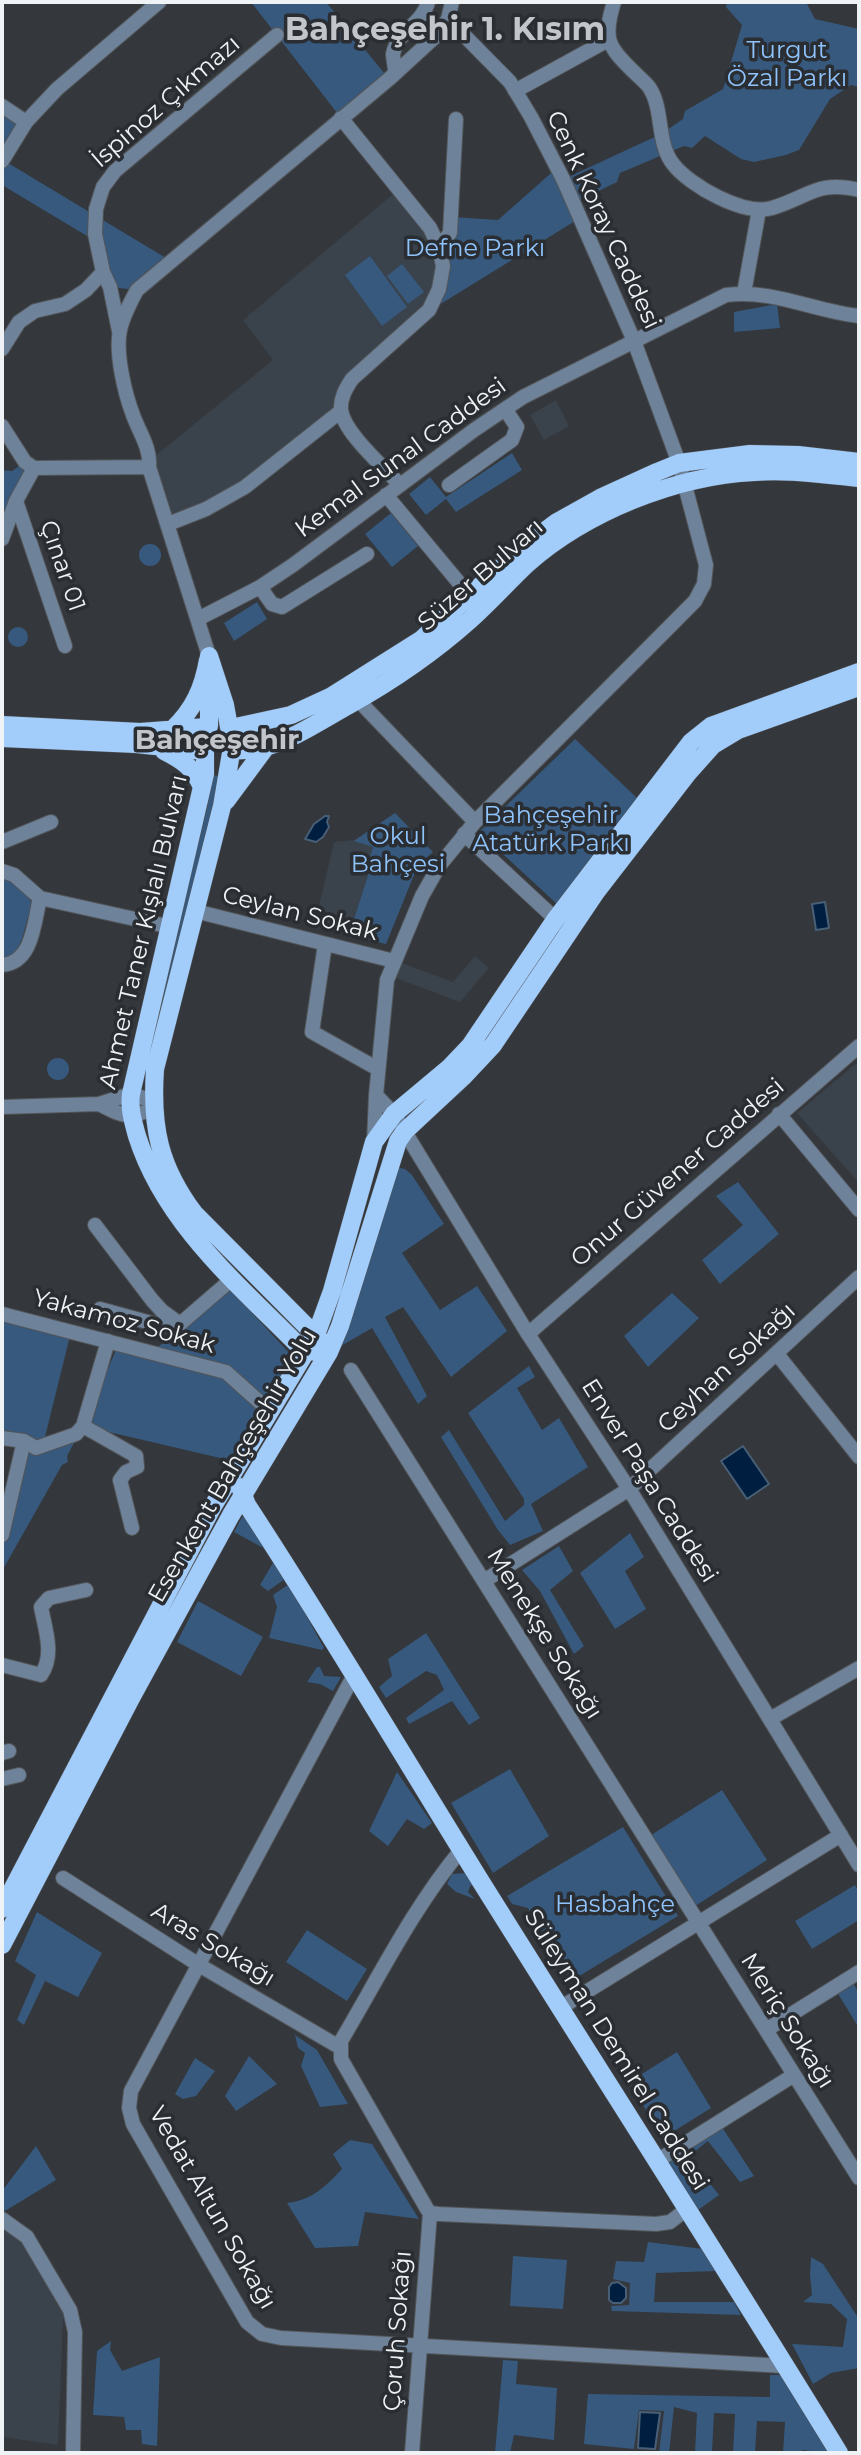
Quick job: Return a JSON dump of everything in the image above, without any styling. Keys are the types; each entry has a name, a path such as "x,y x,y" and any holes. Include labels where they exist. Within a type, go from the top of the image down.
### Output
{"main road":[{"name":"Süzer Bulvarı","path":"232,752 266,747 384,685 435,649 521,549 557,522 600,498 679,463 750,454 797,455 859,462"},
{"name":"Süzer Bulvarı","path":"230,727 291,715 330,697 475,603 568,533 605,513 650,494 684,484 753,472 799,472 859,478"},
{"path":"2,738 136,744 204,752 218,759 232,752 236,740 209,656"},
{"path":"204,752 200,740 208,726 209,656"},
{"path":"173,729 180,723 203,687 209,656"},
{"name":"Esenkent Bahçeşehir Yolu","path":"2,1909 217,1499 312,1343 332,1291 374,1142 399,1122 470,1046 562,925 691,742 711,726 859,672"},
{"name":"Esenkent Bahçeşehir Yolu","path":"562,925 713,745 738,730 859,687"},
{"path":"2,725 139,732 220,723 230,727"},
{"path":"222,806 266,747"},
{"path":"157,748 182,760 196,773 202,787"},
{"name":"Ahmet Taner Kışlalı Bulvarı","path":"204,752 205,774 131,1094 132,1117 157,1185 197,1241 295,1342 312,1343"},
{"name":"Ahmet Taner Kışlalı Bulvarı","path":"232,752 222,806 155,1069 153,1105 164,1163 176,1189 194,1213 312,1343"},
{"name":"Esenkent Bahçeşehir Yolu","path":"2,1945 131,1698 243,1495 329,1352 340,1326 398,1140 399,1122"},
{"path":"312,1343 329,1352"},
{"name":"Süleyman Demirel Caddesi","path":"237,1468 237,1480 243,1495 461,1850 839,2453"},
{"path":"217,1499 232,1493 243,1495"}],"street":[{"path":"2,161 26,122 57,89 159,2"},
{"path":"395,71 393,53 401,37 420,19 428,2"},
{"path":"119,333 137,290 438,34 448,19 452,2"},
{"path":"614,2 608,22 608,40 615,54 650,88 666,154 693,182 715,196 759,210 773,208 820,187 841,186 859,190"},
{"name":"Cenk Koray Caddesi","path":"374,1142 387,980 422,897 439,866 475,822 695,601 704,584 706,565 679,463 634,341 549,148 510,82 448,19"},
{"name":"İspinoz Çıkmazı","path":"209,656 149,467 145,442 122,382 119,333 95,234 96,209 103,187 115,171 277,35"},
{"path":"515,91 608,40"},
{"path":"2,106 26,122"},
{"path":"341,118 430,228 439,247 443,266 439,289 429,310 352,379 343,392 341,411 349,430 400,485"},
{"path":"439,247 450,233 456,119"},
{"path":"759,210 744,293 776,296 859,316"},
{"path":"2,349 19,322 34,311 65,304 86,290 103,272"},
{"path":"110,287 137,290"},
{"name":"Kemal Sunal Caddesi","path":"198,619 260,587 523,397 726,295 744,293"},
{"path":"449,485 512,440 517,427 505,409"},
{"path":"167,524 206,509 245,487 341,411"},
{"path":"2,425 25,462 34,468 149,467"},
{"path":"2,539 16,501 34,468"},
{"path":"386,495 475,603"},
{"name":"Çınar 01","path":"16,501 65,646"},
{"path":"260,587 272,604 282,607 367,554"},
{"path":"358,700 475,822"},
{"path":"2,842 51,822"},
{"path":"464,834 562,925"},
{"path":"2,871 14,875 40,898 171,927"},
{"path":"2,965 21,958 27,948 40,898"},
{"name":"Ceylan Sokak","path":"195,911 394,961"},
{"path":"325,944 312,1032 378,1069"},
{"name":"Onur Güvener Caddesi","path":"528,1334 859,1046"},
{"path":"2,1107 99,1104 131,1094 153,1105"},
{"name":"Enver Paşa Caddesi","path":"376,1095 399,1122 528,1334 629,1489 859,1865"},
{"path":"99,1104 132,1117 153,1105"},
{"path":"779,1114 859,1210"},
{"path":"95,1225 152,1300 180,1324"},
{"name":"Ceyhan Sokağı","path":"484,1581 629,1489 859,1277"},
{"path":"100,1309 162,1326 180,1324 232,1279"},
{"name":"Yakamoz Sokak","path":"2,1314 226,1372 265,1407"},
{"path":"2,1438 24,1441 36,1448 76,1434 83,1426 108,1341"},
{"path":"777,1354 859,1457"},
{"name":"Menekşe Sokağı","path":"351,1370 698,1923"},
{"path":"83,1426 136,1456 137,1468 126,1472 120,1480 132,1528"},
{"path":"2,1535 24,1441"},
{"path":"2,1665 41,1675 49,1652 41,1607 49,1598 86,1590"},
{"path":"770,1719 859,1668"},
{"name":"Vedat Altun Sokağı","path":"354,1675 131,2091 129,2108 133,2124 247,2322 262,2334 281,2339 785,2366"},
{"path":"2,1779 19,1775"},
{"path":"560,2008 841,1835"},
{"path":"461,1850 415,1915 341,2041 341,2059 346,2070 430,2213 656,2224 670,2222 687,2209"},
{"name":"Aras Sokağı","path":"63,1878 199,1965 341,2048"},
{"name":"Meriç Sokağı","path":"698,1923 859,2179"},
{"path":"766,2030 859,1972"},
{"path":"657,2161 794,2074"},
{"name":"Çoruh Sokağı","path":"412,2453 430,2213"},
{"path":"2,2220 27,2238 70,2309 75,2332 73,2453"}],"shaded area":[{"path":"399,189 439,247 429,310 352,379 341,411 245,487 168,524 150,460 273,360 243,320"},
{"path":"556,400 569,426 544,440 530,415"},
{"name":"Okul Bahçesi","path":"395,813 433,852 418,865 386,944 314,927 334,842 354,840"},
{"path":"329,816 329,827 323,837 316,842 305,839 314,824"},
{"path":"825,902 829,928 816,930 812,904"},
{"path":"475,956 489,968 460,1002 396,978 402,963 453,982"},
{"path":"859,1061 859,1183 797,1113"},
{"path":"743,1446 769,1484 747,1499 721,1461"},
{"path":"2,2219 15,2228 64,2299 58,2445 2,2437"},
{"path":"618,2282 626,2288 626,2298 621,2303 613,2303 609,2300 609,2287"},
{"path":"640,2412 660,2413 655,2449 638,2448"}],"green space":[{"path":"251,2 326,2 389,79 341,118"},
{"name":"Turgut Özal Parkı","path":"727,2 806,2 815,19 859,29 859,87 851,85 830,99 799,150 786,155 754,162 741,159 705,136 692,148 684,146 620,173 617,182 574,203 580,218 426,313 452,217 498,220 558,167 564,179 661,134 683,119 685,111 723,89 742,25 726,7"},
{"path":"2,106 26,122 3,160 171,261 137,290 110,287 97,242 2,185"},
{"path":"370,256 407,307 382,326 345,275"},
{"path":"402,264 424,292 408,304 387,276"},
{"path":"777,304 780,328 734,332 734,312"},
{"path":"512,453 522,470 456,512 446,499 426,515 409,494 430,477 446,497"},
{"path":"25,462 34,468 12,514 2,513 2,470 12,471"},
{"path":"391,513 418,546 392,567 365,534"},
{"path":"150,544 158,547 161,555 158,563 150,566 142,563 139,555 142,547"},
{"path":"257,602 267,619 234,641 224,623"},
{"path":"14,627 22,627 28,637 22,647 14,647 8,641 8,633"},
{"name":"Bahçeşehir Atatürk Parkı","path":"575,739 637,798 557,904 479,832"},
{"path":"208,775 221,776 148,1064 144,1063 208,804"},
{"name":"Okul Bahçesi","path":"395,813 433,852 418,865 386,944 352,936 355,916 372,863 369,861 373,847 354,841"},
{"path":"2,876 15,883 32,903 22,939 14,955 2,958"},
{"path":"54,1058 62,1058 69,1065 69,1073 62,1080 54,1080 47,1073 47,1065"},
{"path":"396,1167 405,1169 412,1175 444,1224 402,1253 440,1310 477,1286 507,1331 451,1377 403,1307 385,1317 427,1396 418,1404 372,1328 341,1346"},
{"path":"738,1182 779,1234 720,1284 702,1260 743,1225 716,1196"},
{"path":"230,1289 293,1357 268,1402 227,1366 158,1347"},
{"path":"672,1293 699,1318 648,1367 624,1336"},
{"path":"2,1314 71,1332 43,1445 83,1426 67,1456 68,1462 62,1465 2,1571 2,1535 24,1442 2,1438"},
{"path":"116,1350 227,1379 261,1413 233,1461 83,1426"},
{"path":"529,1366 535,1377 517,1388 542,1430 559,1418 588,1467 531,1504 543,1531 510,1545 441,1437 449,1430 505,1521 524,1505 524,1499 468,1413"},
{"path":"242,1517 247,1519 267,1550 234,1532"},
{"path":"630,1533 644,1557 625,1571 646,1609 615,1629 580,1573"},
{"path":"559,1546 573,1571 550,1590 584,1646 574,1654 540,1591 522,1570"},
{"path":"274,1561 285,1579 268,1591 260,1585"},
{"path":"289,1584 324,1648 322,1650 269,1638 277,1607 273,1595"},
{"path":"198,1601 263,1637 241,1676 177,1642"},
{"path":"426,1633 480,1718 469,1725 452,1701 409,1724 406,1718 444,1690 437,1675 426,1671 386,1698 379,1687 392,1676 388,1659"},
{"path":"317,1667 320,1667 324,1676 341,1677 333,1691 320,1684 307,1682"},
{"path":"510,1769 549,1836 493,1873 451,1803"},
{"path":"397,1772 432,1823 424,1829 407,1819 388,1846 369,1831"},
{"path":"722,1790 767,1860 692,1908 648,1837"},
{"name":"Hasbahçe","path":"623,1827 678,1916 571,1981 528,1908 512,1904 507,1896"},
{"path":"465,1873 475,1884 470,1886 468,1892 475,1899 456,1892 447,1884 452,1874"},
{"path":"855,1885 859,1892 859,1920 812,1949 795,1921"},
{"path":"37,1912 102,1953 78,1997 45,1981 24,2025 17,2020 36,1975 15,1961"},
{"path":"307,1930 367,1969 347,2001 286,1962"},
{"path":"853,1982 859,1994 859,2028 837,1992"},
{"path":"295,2035 317,2050 348,2104 320,2107 301,2066 305,2053 298,2048"},
{"path":"677,2052 711,2108 663,2138 629,2082"},
{"path":"249,2056 277,2084 236,2111 225,2096"},
{"path":"195,2058 215,2071 196,2096 183,2099 175,2094"},
{"path":"720,2124 754,2176 740,2182 708,2141 689,2156 719,2195 698,2210 663,2160"},
{"path":"350,2140 372,2144 419,2219 365,2212 358,2246 315,2248 287,2203 311,2196 336,2176 342,2169 333,2154"},
{"path":"36,2146 56,2180 5,2211 2,2208 2,2191"},
{"path":"648,2242 703,2249 716,2271 656,2273 654,2302 734,2302 741,2315 612,2311 611,2306 629,2305 630,2283 613,2279 616,2261 644,2262"},
{"path":"513,2256 567,2260 563,2309 510,2306"},
{"path":"811,2257 823,2264 859,2319 859,2368 831,2373 813,2384 792,2344 843,2347 847,2319 831,2304 803,2302 812,2295"},
{"path":"111,2341 110,2350 122,2371 160,2357 157,2446 142,2444 141,2430 126,2430 124,2417 93,2415 97,2351"},
{"path":"503,2360 518,2361 516,2384 557,2388 554,2440 514,2435 510,2453 495,2453"},
{"path":"770,2375 784,2375 829,2453 802,2450 802,2453 783,2453 785,2422 757,2421 755,2453 733,2453 735,2414 714,2413 712,2453 695,2453 697,2413 674,2407 669,2453 659,2453 664,2411 639,2410 634,2449 584,2444 588,2394 770,2397"}],"district":[{"name":"Bahçeşehir 1. Kısım","path":"445,31"},
{"name":"Bahçeşehir","path":"217,741"}],"park label":[{"name":"Defne Parkı","path":"475,249"}]}
